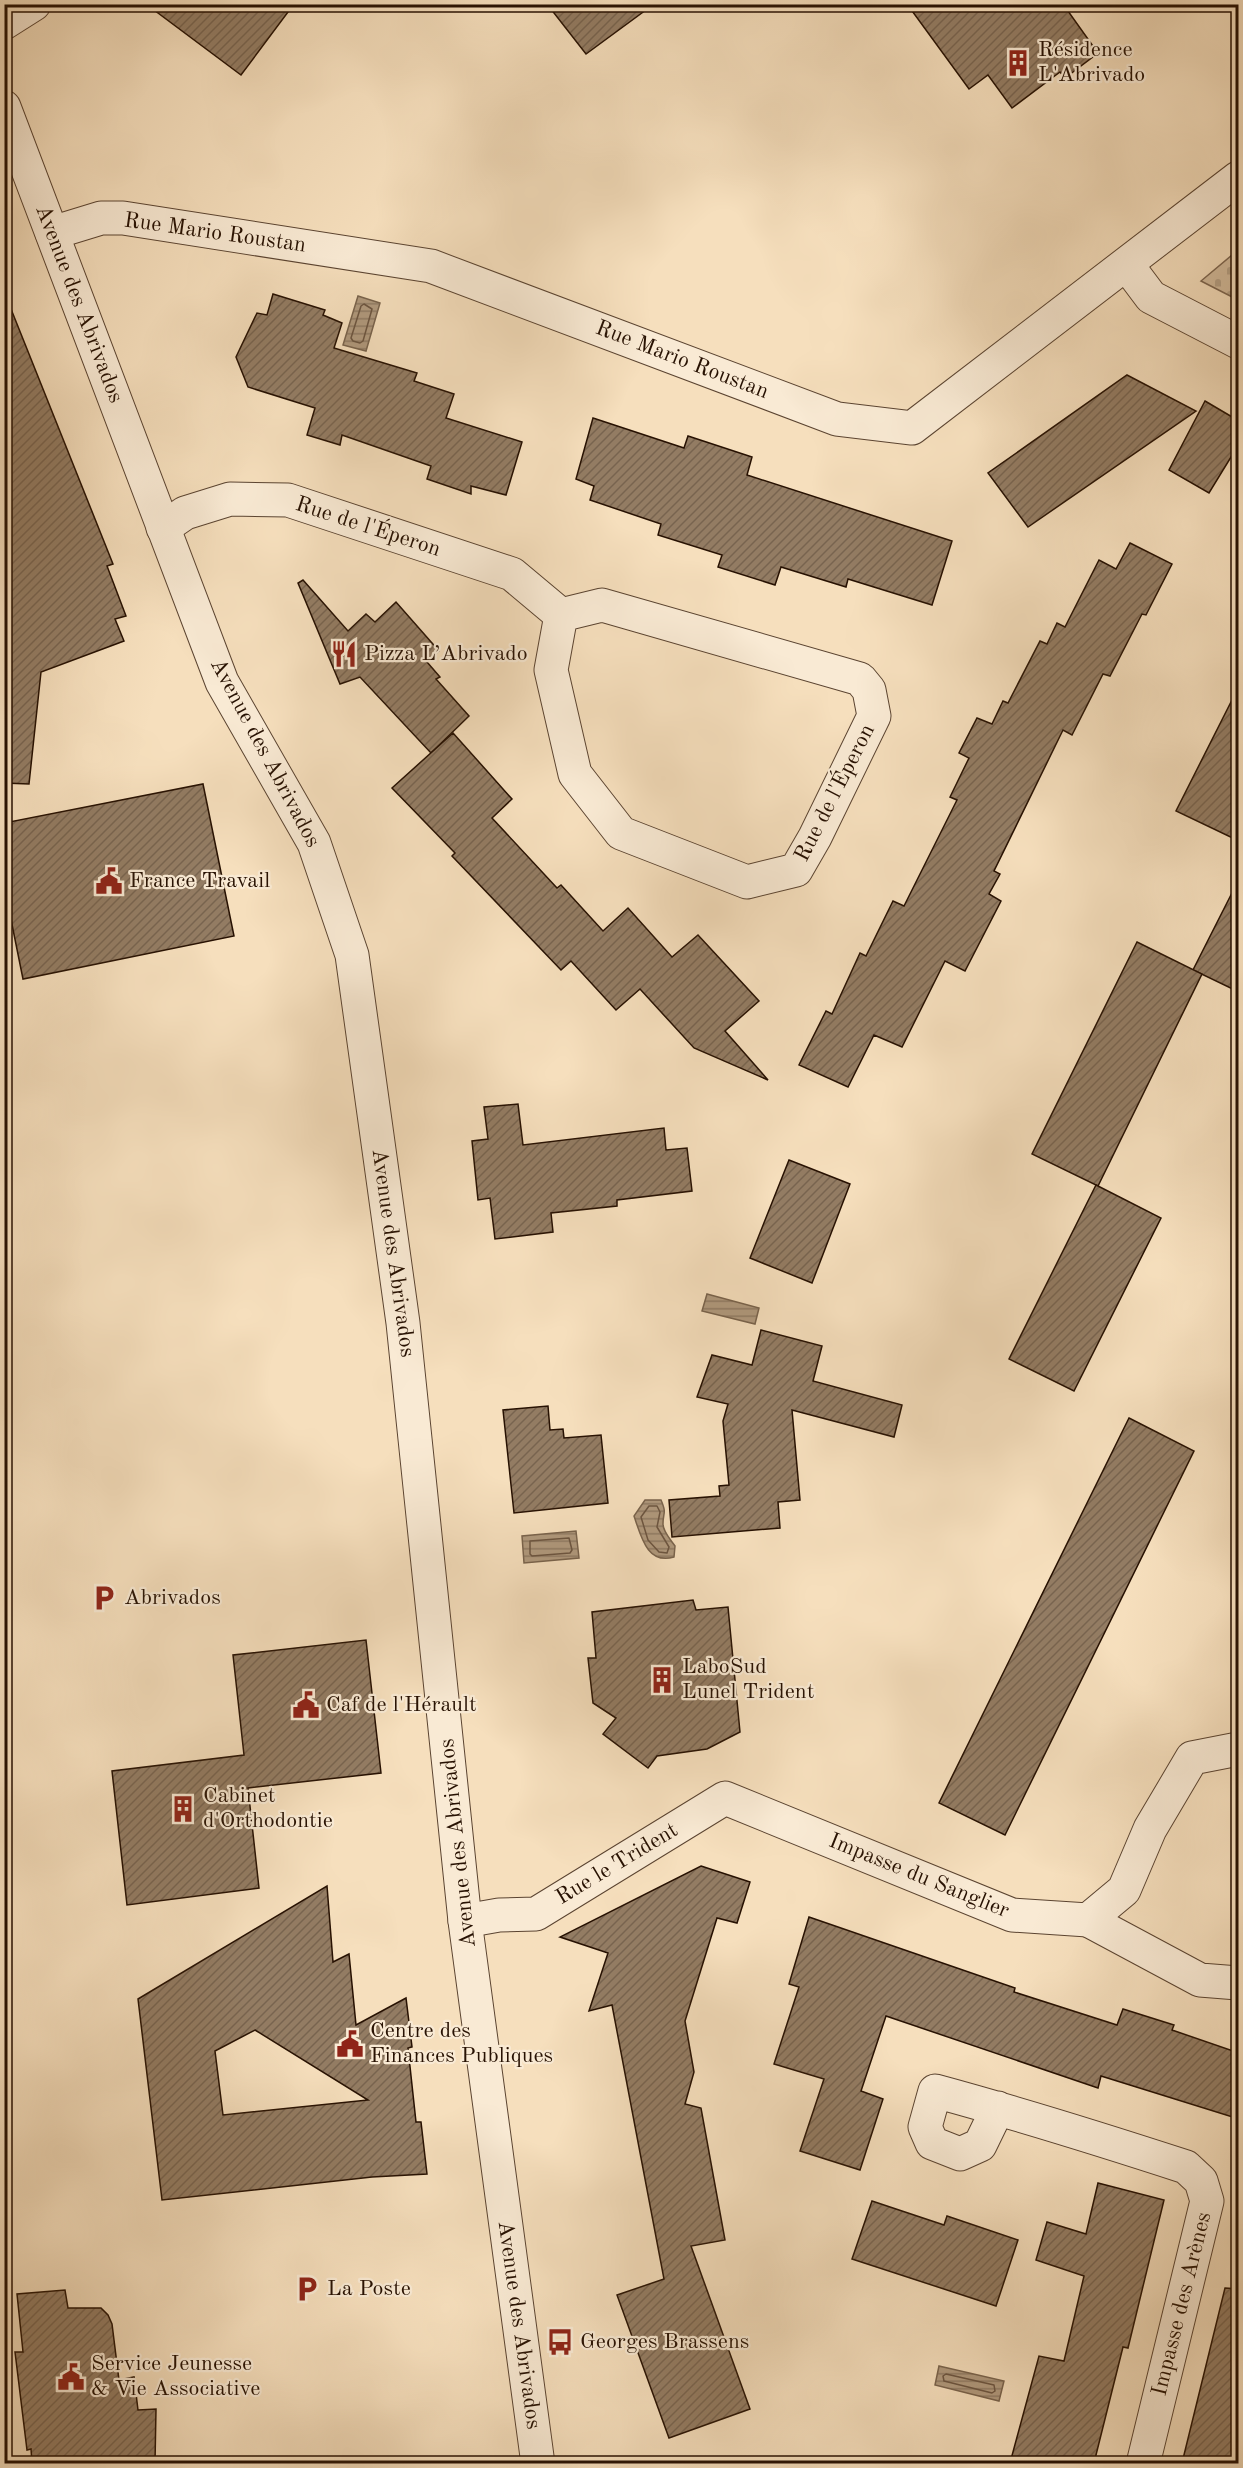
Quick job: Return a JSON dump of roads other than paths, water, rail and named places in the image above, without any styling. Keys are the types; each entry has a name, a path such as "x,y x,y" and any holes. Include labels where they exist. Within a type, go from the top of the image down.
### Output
{"street":[{"path":"4,22 34,4"},
{"name":"Avenue des Abrivados","path":"4,106 222,682 314,843 352,955 403,1323 465,1922 538,2463"},
{"name":"Rue Mario Roustan","path":"52,233 101,218 123,218 432,266 837,419 912,428 1239,178"},
{"path":"1127,265 1151,297 1239,342"},
{"name":"Rue de l'Éperon","path":"164,528 184,513 230,499 288,500 512,574 561,615"},
{"name":"Rue de l'Éperon","path":"602,604 860,679 869,690 874,717 815,837 796,870 747,882 621,833 576,774 551,670 561,615 602,604"},
{"path":"1239,1749 1192,1758 1150,1829 1124,1890 1088,1920 1200,1980 1239,1983"},
{"name":"Rue le Trident","path":"465,1922 499,1915 536,1914 725,1798 762,1813"},
{"name":"Impasse du Sanglier","path":"762,1813 1012,1915 1088,1920"},
{"name":"Impasse des Arènes","path":"998,2108 1186,2167 1202,2181 1207,2201 1143,2463"}],"water":[{"path":"358,296 380,303 366,351 343,345"},
{"path":"707,1294 759,1308 755,1324 702,1311"},
{"path":"645,1500 661,1500 664,1511 663,1527 675,1546 674,1557 657,1557 646,1547 634,1516"},
{"path":"576,1531 579,1558 524,1563 522,1536"},
{"path":"939,2366 1004,2381 999,2401 935,2385"}],"place":[{"name":"Résidence L'Abrivado","path":"1018,63"},
{"name":"Pizza L’Abrivado","path":"344,654"},
{"name":"France Travail","path":"109,881"},
{"name":"Abrivados","path":"104,1598"},
{"name":"LaboSud Lunel Trident","path":"662,1680"},
{"name":"Caf de l'Hérault","path":"306,1705"},
{"name":"Cabinet d'Orthodontie","path":"183,1809"},
{"name":"Centre des Finances Publiques","path":"350,2044"},
{"name":"La Poste","path":"307,2289"},
{"name":"Georges Brassens","path":"560,2342"},
{"name":"Service Jeunesse & Vie Associative","path":"71,2377"}]}
